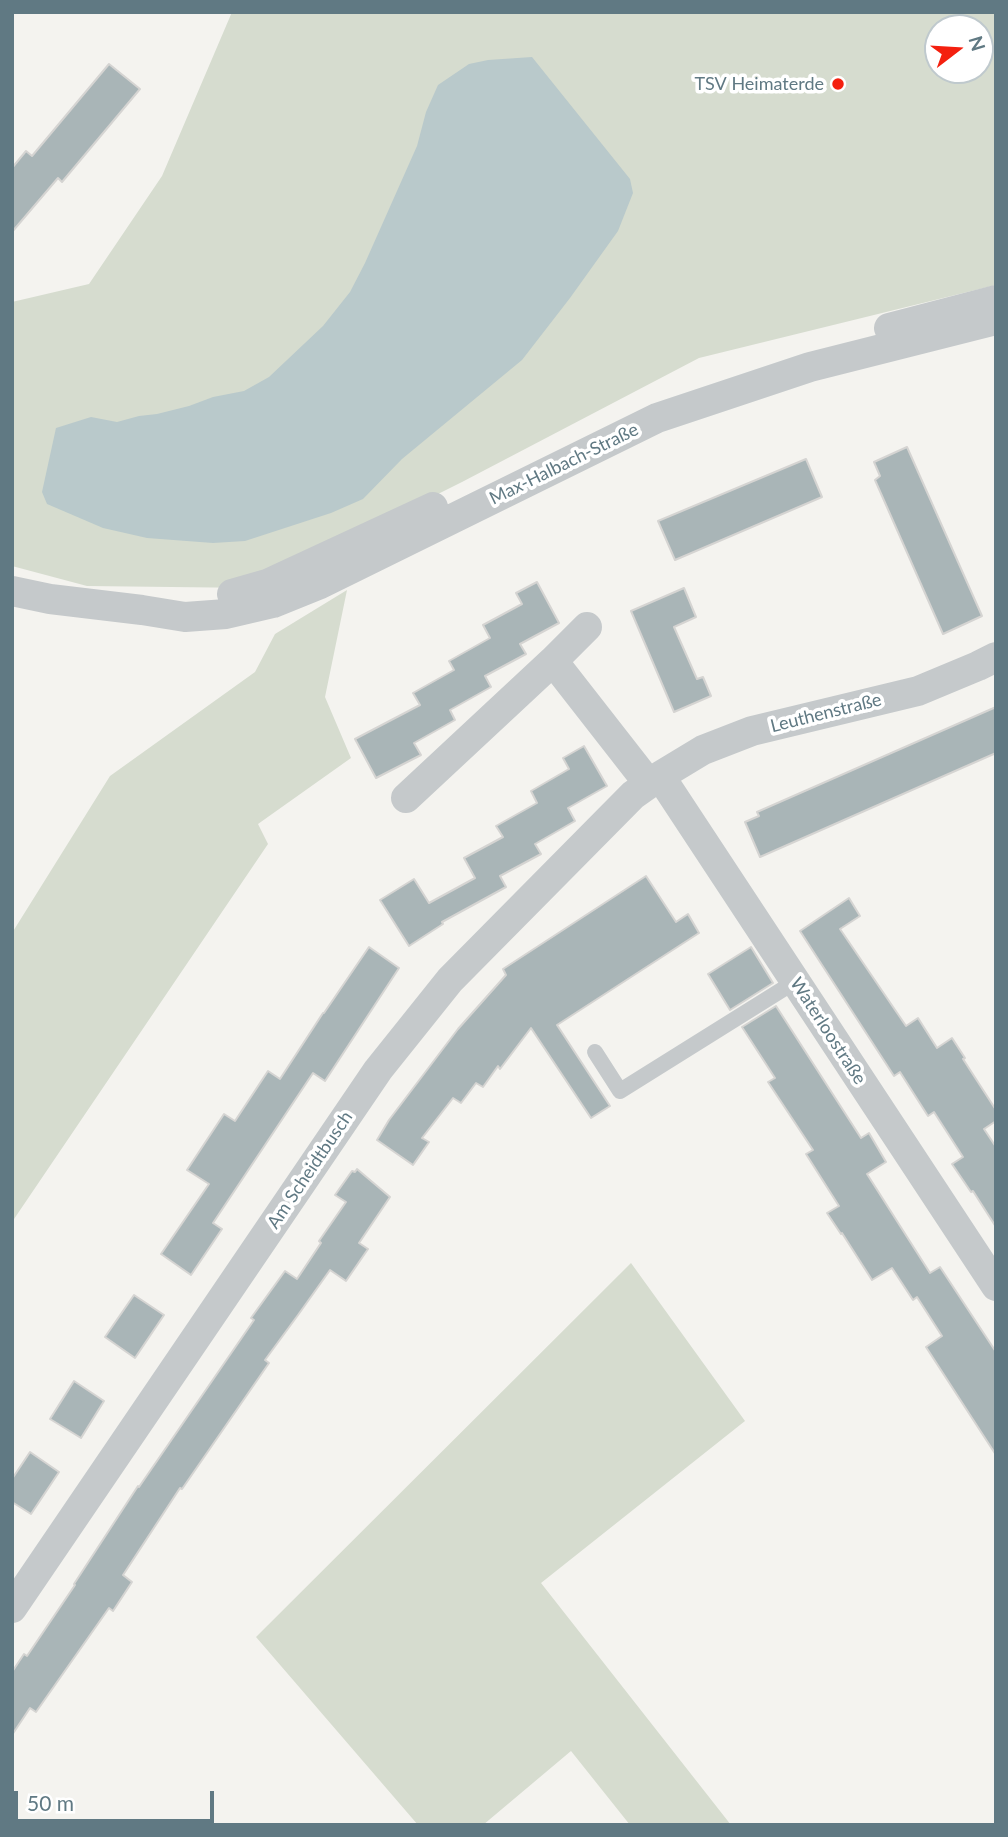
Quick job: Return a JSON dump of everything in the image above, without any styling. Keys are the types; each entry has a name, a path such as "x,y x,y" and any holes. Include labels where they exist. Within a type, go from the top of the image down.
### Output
{"street":[{"name":"Max-Halbach-Straße","path":"142,610 222,597 267,584 648,405 803,351 996,300"},
{"name":"Max-Halbach-Straße","path":"12,591 50,599 185,617 226,614 273,603 320,584 657,418 810,367 996,320"},
{"path":"406,798 587,627"},
{"name":"Leuthenstraße","path":"655,780 703,750 752,731 918,691 996,657"},
{"name":"Waterloostraße","path":"553,662 655,780 796,981 996,1286"},
{"name":"Am Scheidtbusch","path":"12,1608 385,1060 450,980 633,795 655,780"}],"lane":[{"path":"595,1052 620,1091 796,981"}],"shaded area":[{"path":"232,12 996,12 996,285 699,358 256,588 87,586 12,566 12,302 89,284 162,176"},
{"path":"532,57 630,179 633,193 618,231 522,360 402,459 363,499 331,513 245,541 213,543 147,538 103,528 47,504 42,492 56,428 91,417 117,422 157,414 213,397 244,391 269,377 323,326 350,292 417,146 426,112 438,85 469,64"},
{"path":"347,590 325,697 351,758 258,824 268,844 12,1222 12,933 110,776 255,672 275,634"},
{"path":"631,1263 745,1421 541,1583 731,1825 630,1825 571,1751 483,1825 418,1825 256,1637"}],"building":[{"path":"109,64 140,89 62,182 58,178 12,232 12,168 26,151 32,156"},
{"path":"907,447 982,616 943,634 875,480 880,476 874,462"},
{"path":"806,459 822,497 675,560 658,521"},
{"path":"537,582 559,623 520,644 526,654 485,676 491,687 450,710 455,720 414,743 421,755 376,778 355,739 420,705 413,693 454,670 449,661 490,638 483,625 522,604 516,593"},
{"path":"684,588 696,617 674,627 697,679 703,677 711,696 674,712 631,611"},
{"path":"996,707 996,753 760,857 745,822 759,816 757,812"},
{"path":"584,746 607,786 568,808 575,821 535,844 541,854 500,876 506,887 442,922 443,924 409,946 380,900 414,879 429,903 475,878 464,858 503,837 496,826 537,803 531,791 569,769 563,758"},
{"path":"646,876 676,922 688,914 699,933 557,1025 610,1106 591,1118 531,1028 483,1087 476,1083 461,1103 453,1098 422,1138 429,1142 413,1165 377,1140 458,1029 506,975 503,969"},
{"path":"849,898 860,916 840,929 906,1026 918,1018 937,1048 952,1038 996,1110 996,1121 984,1129 996,1147 996,1227 952,1164 963,1157 934,1112 928,1116 900,1072 894,1076 800,931"},
{"path":"369,947 399,968 325,1081 313,1073 213,1223 222,1229 191,1275 161,1254 209,1184 187,1170 224,1114 235,1121 268,1071 280,1079"},
{"path":"751,947 773,983 730,1010 708,974"},
{"path":"776,1006 861,1138 869,1133 886,1162 867,1174 930,1273 940,1267 996,1352 996,1455 926,1347 942,1336 917,1297 913,1300 892,1268 872,1280 827,1213 839,1206 806,1154 813,1150 768,1082 775,1078 742,1027"},
{"path":"357,1169 390,1197 359,1243 368,1249 346,1281 330,1270 265,1360 269,1363 182,1489 180,1488 123,1575 132,1582 113,1611 109,1608 36,1712 30,1708 12,1735 12,1672 24,1654 27,1656 138,1486 285,1271 297,1279 346,1202 335,1195 352,1171"},
{"path":"134,1295 164,1315 135,1358 105,1337"},
{"path":"74,1381 104,1401 81,1438 50,1419"},
{"path":"30,1452 59,1472 31,1514 12,1502 12,1479"}],"place":[{"name":"TSV Heimaterde","path":"838,84"}]}
